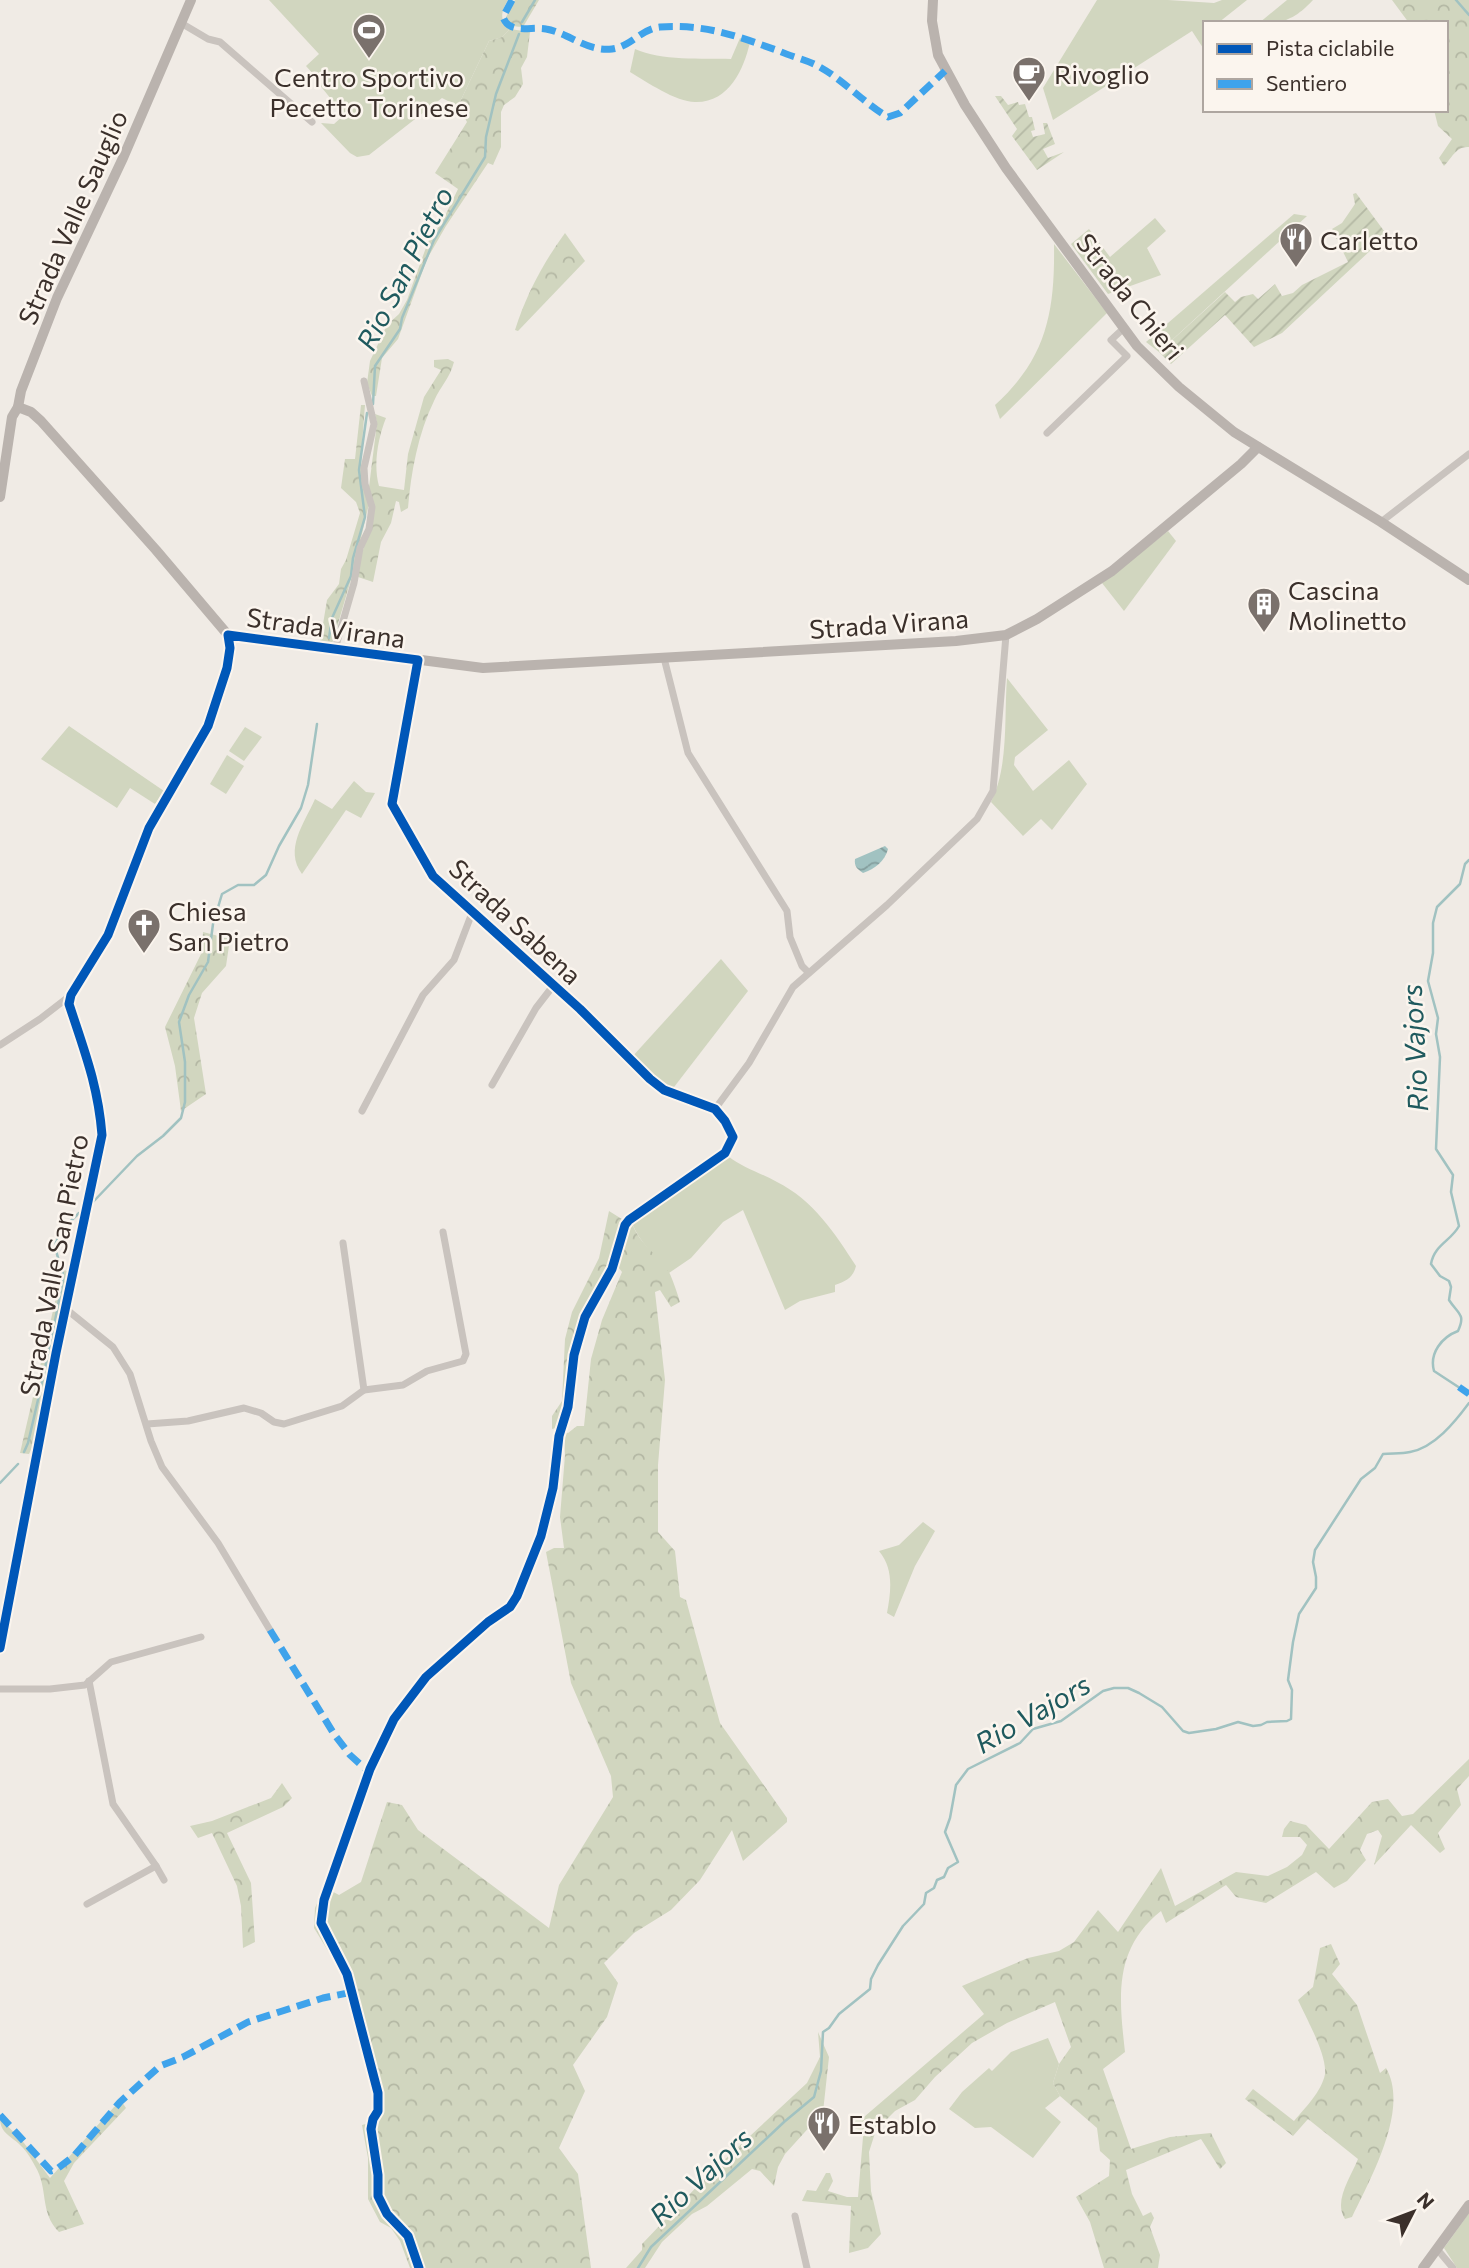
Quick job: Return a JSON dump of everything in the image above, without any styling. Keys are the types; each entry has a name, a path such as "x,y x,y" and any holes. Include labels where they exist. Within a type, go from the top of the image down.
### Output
{"street":[{"name":"Strada Valle Sauglio","path":"0,497 12,417 18,407 21,391 57,299 123,159 191,0"},
{"name":"Strada Chieri","path":"933,0 934,44 942,65 959,94 1006,168 1137,346 1179,387 1234,432 1381,522 1469,580"},
{"path":"181,23 208,39 220,42 312,122"},
{"path":"1047,433 1127,356 1111,340 1124,328"},
{"path":"335,649 354,583 356,560 369,529 372,507 365,484 364,468 374,424 363,381"},
{"name":"Strada Virana","path":"18,407 31,412 41,421 228,635 483,668 942,642 1006,635 1037,619 1112,571 1258,447"},
{"path":"0,417 12,417"},
{"path":"1381,522 1469,454"},
{"path":"0,1045 71,995 108,935 149,828 208,726 227,668 230,648 228,635"},
{"name":"Strada Sabena","path":"418,660 391,804 433,876 580,1009 663,1090 715,1109 749,1063 793,987 936,860 976,819 993,791 1006,635"},
{"path":"664,657 688,753 788,911 790,937 802,966 808,972"},
{"path":"362,1111 423,995 454,960 472,913"},
{"path":"492,1085 536,1008 553,986"},
{"name":"Strada Valle San Pietro","path":"0,1648 102,1135 93,1073 69,1004 71,995"},
{"path":"147,1424 188,1421 244,1408 284,1424 342,1405 363,1390 403,1385 428,1371 463,1361 466,1354 443,1232"},
{"path":"343,1243 363,1390"},
{"path":"66,1309 114,1347 130,1374 162,1467 218,1543 270,1630"},
{"path":"0,1689 50,1689 85,1685 111,1662 201,1637"},
{"path":"89,1681 113,1804 164,1880"},
{"path":"87,1904 156,1866"},
{"path":"1423,2268 1469,2205"},
{"path":"796,2216 807,2268"},
{"path":"1437,2249 1453,2268"}],"green space":[{"name":"Centro Sportivo Pecetto Torinese","path":"269,0 508,0 502,16 510,29 502,37 489,41 458,106 442,98 369,155 357,157 321,123 334,124 344,115 306,66 319,54"},
{"path":"515,0 539,0 523,27 512,25 506,17"},
{"path":"1097,0 1214,3 1222,0 1247,0 1221,21 1203,21 1203,48 1192,31 1053,120 1043,88"},
{"path":"1287,0 1313,0 1289,19 1261,21"},
{"path":"1392,0 1469,0 1469,147 1457,150 1444,166 1439,158 1452,139 1438,126 1434,112 1448,112 1448,21 1408,21"},
{"path":"510,29 530,32 527,57 521,68 523,84 501,112 501,147 493,165 488,163 427,259 398,339 382,358 376,396 372,396 367,383 370,361 387,325 399,314 407,300 428,242 442,222 458,189 435,173 467,122 458,106 489,41 502,37"},
{"path":"740,38 750,42 739,73 726,91 707,101 679,99 630,72 635,49 669,57 731,59"},
{"path":"995,96 1001,96 1008,105 1018,102 1019,105 1025,104 1029,117 1032,117 1035,130 1031,131 1033,137 1045,134 1043,123 1047,123 1055,144 1043,149 1048,158 1064,152 1037,170 1012,136 1017,129"},
{"path":"1356,193 1387,235 1282,333 1254,347 1225,315 1171,364 1159,352 1225,292 1235,302 1241,297 1253,294 1258,299 1275,284 1282,296 1293,293 1302,285 1348,262 1332,229 1342,223 1355,204 1353,194"},
{"path":"1294,214 1307,216 1159,352 1146,342"},
{"path":"1155,218 1166,231 1147,248 1161,275 1108,294 1071,244 1089,229 1110,257"},
{"path":"565,233 585,261 518,331 515,330 536,280"},
{"path":"1054,244 1107,313 1000,419 995,405 1026,369 1044,332 1053,291"},
{"path":"448,359 454,362 424,427 413,467 408,508 401,512 399,502 396,501 391,523 381,542 373,582 358,577 359,561 370,530 369,487 377,423 375,414 386,418 377,452 379,486 404,490 408,454 424,397 441,370 434,367 434,360"},
{"path":"361,405 365,405 361,457 363,486 369,504 332,644 320,642 327,600 339,584 341,569 360,513 356,502 341,488 345,459 355,459"},
{"path":"1168,531 1176,541 1124,611 1102,583"},
{"path":"1007,678 1048,730 1015,757 1014,765 1033,791 1069,760 1087,784 1052,830 1041,819 1023,836 991,802 1001,773"},
{"path":"69,726 164,791 155,804 130,788 117,808 41,759"},
{"path":"245,727 262,737 244,761 229,751"},
{"path":"227,755 244,766 226,794 210,784"},
{"path":"354,781 366,792 375,793 361,818 346,810 302,874 297,865 295,846 315,799 332,809"},
{"path":"203,932 230,939 226,966 202,993 194,1018 206,1094 181,1111 175,1066 165,1027 202,952"},
{"path":"721,959 748,991 671,1091 632,1057"},
{"path":"728,1156 790,1189 812,1208 831,1230 856,1266 848,1279 835,1285 835,1292 800,1301 785,1310 743,1210 723,1222 691,1258 669,1273 643,1243 632,1223 722,1157"},
{"path":"609,1211 625,1221 609,1266 577,1330 567,1405 560,1427 552,1429 552,1416 562,1401 565,1339 572,1312 599,1258"},
{"path":"632,1223 640,1238 670,1274 680,1302 671,1307 660,1290 655,1292 665,1380 658,1465 658,1532 675,1551 680,1597 686,1600 720,1723 787,1818 787,1822 743,1861 732,1830 700,1880 671,1910 634,1933 604,1963 618,1983 607,2017 573,2065 585,2091 559,2148 578,2174 591,2268 410,2268 400,2241 391,2228 380,2222 368,2199 368,2158 362,2125 373,2122 377,2109 375,2093 356,2017 339,1969 314,1928 315,1908 324,1887 339,1895 361,1882 387,1802 402,1805 418,1830 549,1928 559,1885 613,1797 611,1776 571,1683 546,1552 554,1548 564,1548 560,1517 564,1432 568,1433 577,1426 584,1426 591,1359 602,1320 622,1272 615,1263 627,1228"},
{"path":"58,1267 69,1272 34,1443 29,1454 20,1453 55,1302"},
{"path":"923,1522 935,1531 915,1566 894,1617 887,1613 889,1573 879,1551 899,1545"},
{"path":"1469,1759 1469,1776 1457,1789 1461,1805 1438,1833 1445,1849 1440,1853 1411,1825 1374,1865 1382,1836 1378,1830 1367,1834 1360,1850 1366,1860 1347,1881 1334,1888 1316,1872 1266,1903 1236,1897 1226,1885 1166,1923 1161,1911 1134,1941 1127,1958 1121,1994 1125,2052 1103,2069 1131,2149 1170,2137 1211,2133 1226,2163 1220,2169 1201,2139 1126,2170 1132,2194 1143,2216 1151,2212 1154,2218 1150,2227 1160,2255 1158,2268 1104,2268 1090,2222 1076,2197 1109,2176 1110,2160 1100,2151 1097,2128 1060,2096 1053,2083 1059,2064 1071,2047 1055,2002 1007,2023 972,2043 935,2077 915,2100 895,2111 876,2130 869,2152 871,2191 881,2234 868,2248 849,2253 851,2206 802,2201 807,2190 816,2191 826,2173 830,2173 833,2181 828,2191 847,2197 858,2197 863,2137 861,2130 852,2128 854,2121 864,2117 984,2014 962,1986 1028,1958 1059,1951 1074,1942 1098,1910 1118,1932 1161,1868 1175,1906 1236,1872 1268,1876 1287,1867 1302,1855 1307,1845 1300,1837 1282,1837 1290,1821 1306,1825 1329,1849 1372,1802 1388,1799 1402,1816 1413,1814"},
{"path":"282,1783 292,1798 283,1807 227,1833 251,1883 255,1942 243,1948 237,1886 212,1833 198,1838 190,1826 212,1821 271,1798"},
{"path":"1331,1944 1340,1964 1332,1974 1357,2005 1380,2073 1386,2068 1392,2085 1393,2103 1391,2123 1377,2164 1352,2217 1345,2219 1342,2197 1358,2159 1308,2119 1293,2136 1245,2099 1253,2089 1294,2121 1320,2087 1325,2074 1323,2057 1298,2000 1313,1987 1320,1948"},
{"path":"818,2032 829,2057 823,2112 785,2154 778,2167 774,2186 760,2171 752,2169 707,2206 692,2214 662,2242 645,2268 626,2268 642,2250 642,2244 707,2176 807,2083 820,2057"},
{"path":"1048,2038 1059,2064 1053,2083 1060,2096 1045,2108 1061,2122 1033,2158 991,2127 975,2128 949,2109 962,2092 989,2068 992,2071 1011,2052"},
{"path":"122,2102 126,2108 74,2163 64,2181 84,2224 59,2232 46,2208 42,2183 35,2166 23,2148 3,2130 0,2118 24,2143 50,2178 114,2107"},
{"path":"1469,2213 1469,2268 1457,2268 1444,2248"}],"water":[{"path":"885,846 887,853 879,864 863,873 858,869 855,859"}],"waterway":[{"name":"Rio San Pietro","path":"522,22 535,0"},
{"path":"1456,0 1469,15"},
{"name":"Rio San Pietro","path":"373,404 375,366 400,329 434,240 485,157 486,137 496,94 519,34"},
{"name":"Rio San Pietro","path":"329,638 332,618 351,576 353,558 365,517 359,470 367,413"},
{"name":"Rio San Pietro","path":"93,1202 137,1156 181,1118 185,1102 185,1062 179,1022 189,995 208,962 213,924 222,894 238,885 254,885 266,875 301,808 308,785 317,724"},
{"name":"Rio Vajors","path":"1469,860 1465,864 1460,884 1437,907 1428,981 1438,1018 1436,1034 1440,1057 1436,1149 1453,1175 1451,1192 1459,1226 1436,1252 1431,1264 1440,1276 1449,1281 1449,1300 1461,1317 1458,1331 1438,1346 1433,1364 1434,1371 1469,1394"},
{"name":"Rio San Pietro","path":"24,1452 38,1402 63,1279 56,1242 62,1230 79,1213"},
{"name":"Rio Vajors","path":"638,2268 651,2247 814,2097 821,2071 823,2032 839,2014 870,1989 871,1979 878,1965 903,1926 924,1904 926,1893 934,1888 937,1880 944,1877 948,1868 958,1862 945,1832 956,1785 968,1769 1020,1743 1033,1729 1061,1721 1103,1691 1114,1688 1128,1688 1139,1693 1162,1707 1183,1731 1189,1733 1238,1722 1253,1726 1291,1719 1292,1690 1288,1680 1293,1642 1299,1614 1316,1588 1313,1562 1315,1550 1361,1479 1375,1468 1383,1454 1419,1450 1436,1440 1469,1403"},
{"name":"Rio San Pietro","path":"0,1483 18,1464"}],"marked path":[{"path":"512,0 503,17 510,26 546,29 594,48 618,48 647,31 660,27 692,27 735,36 814,64 888,117 900,113 945,71"},
{"path":"1459,1387 1469,1394"},
{"path":"270,1630 334,1734 350,1755 370,1773"},
{"path":"0,2115 51,2171 57,2169 74,2156 120,2102 160,2066 183,2057 248,2022 323,1998 353,1992"}],"cycle path":[{"path":"0,1648 56,1353 102,1135 94,1084 69,1004 71,995 108,935 149,828 208,726 227,668 230,648 228,635 418,660 392,804 433,876 580,1009 650,1079 664,1090 715,1109 733,1137 725,1153 625,1225 612,1269 585,1317 574,1355 568,1407 559,1436 553,1488 541,1536 517,1596 510,1607 488,1622 426,1677 394,1719 370,1769 324,1900 321,1923 347,1974 378,2093 378,2111 371,2129 378,2175 378,2196 387,2214 408,2236 419,2268"}],"place":[{"name":"Centro Sportivo Pecetto Torinese","path":"369,60"},
{"name":"Rivoglio","path":"1029,103"},
{"name":"Carletto","path":"1296,269"},
{"name":"Cascina Molinetto","path":"1264,634"},
{"name":"Chiesa San Pietro","path":"144,955"},
{"name":"Establo","path":"824,2153"}]}
